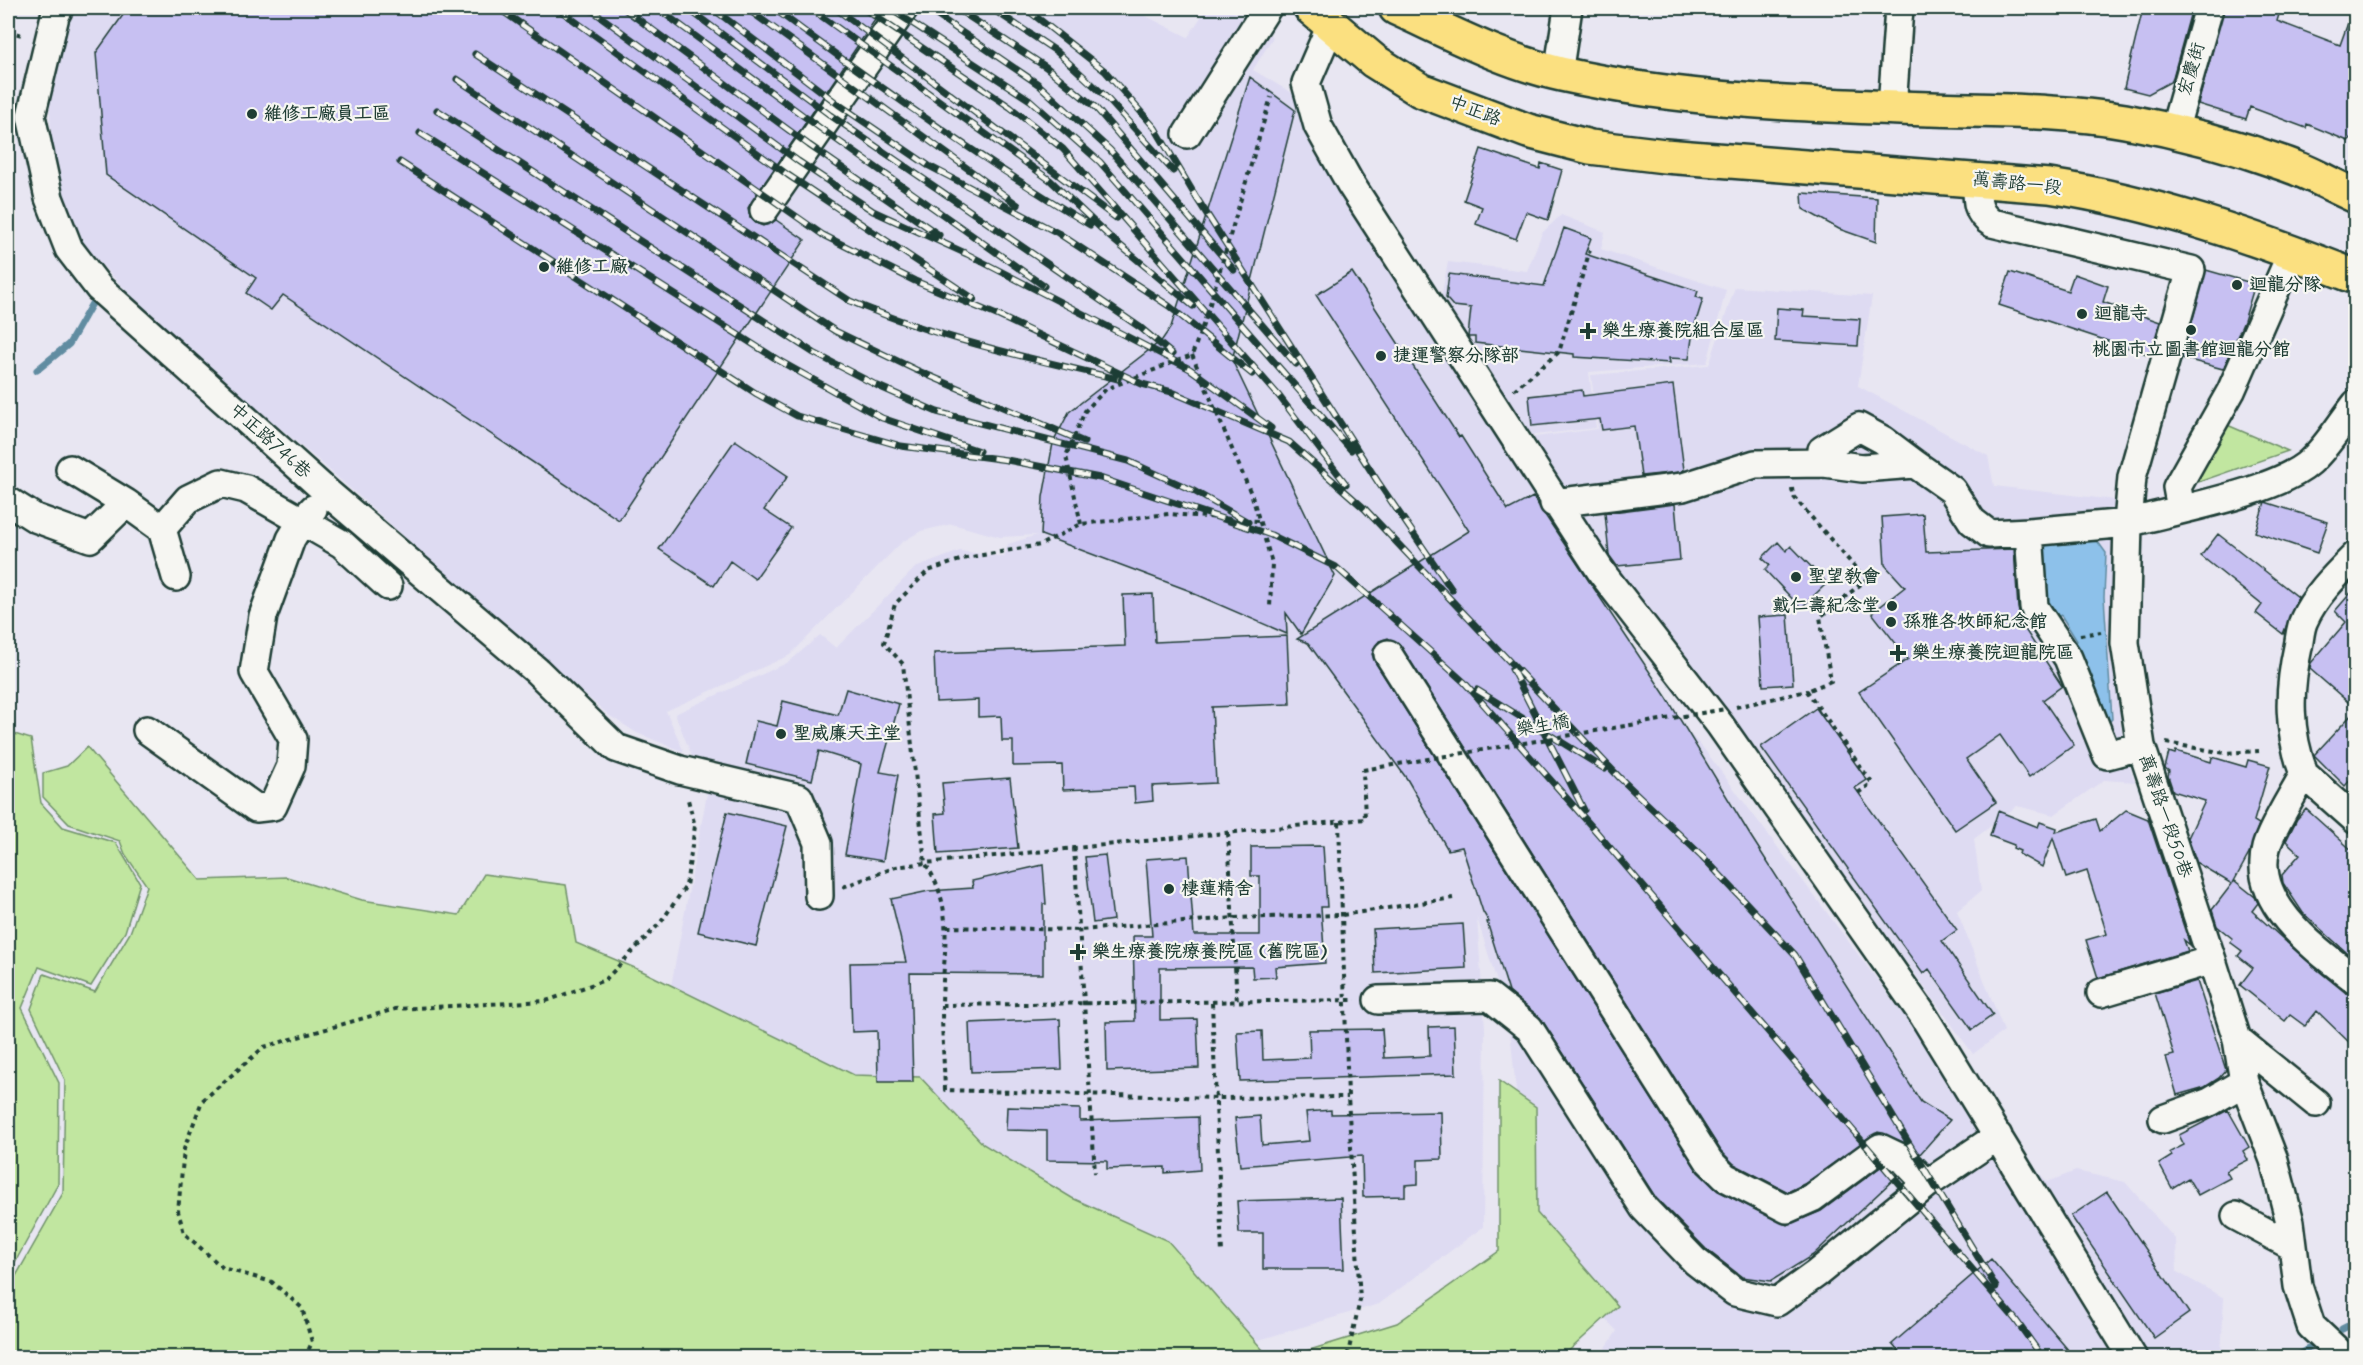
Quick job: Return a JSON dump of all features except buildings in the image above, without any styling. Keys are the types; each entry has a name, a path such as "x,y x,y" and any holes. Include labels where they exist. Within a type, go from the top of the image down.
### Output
{"main road":[{"path":"1396,8 1511,59 1558,74 1674,94 1892,108 2040,113 2122,121 2174,131 2290,165 2355,196"},
{"name":"中正路","path":"1327,13 1374,61 1420,90 1528,131 1590,147 1665,156"},
{"name":"萬壽路一段","path":"1665,156 1977,180 2103,194 2292,252 2355,277"}],"street":[{"name":"中正路746巷","path":"59,8 55,16 31,116 50,198 69,249 99,288 328,493 537,671 616,748 680,770 799,798 818,843 819,896"},
{"path":"764,210 904,8"},
{"path":"1187,134 1267,8"},
{"path":"1558,74 1568,8"},
{"path":"1892,108 1899,8"},
{"name":"宏慶街","path":"2174,131 2209,8"},
{"path":"1327,13 1306,83 1318,126 1350,183 1602,573 1720,725 1910,995 2133,1358"},
{"name":"萬壽路一段50巷","path":"1977,180 1981,215 1992,223 2191,270 2132,477 2128,523 2125,643 2141,746 2166,815 2212,960 2236,1039 2244,1082 2274,1160 2290,1222 2298,1286 2311,1326 2340,1353"},
{"path":"2181,508 2177,487 2231,392 2292,252"},
{"path":"1824,463 1822,450 1859,427 1883,440 1952,490 1972,521 1989,534 2128,523 2259,488 2300,470 2311,462 2355,404"},
{"path":"1554,502 1683,487 1755,465 1824,463 1862,468 1915,464"},
{"path":"70,469 126,503 162,529 176,577"},
{"path":"162,529 188,499 221,483 246,489 342,544 388,586"},
{"path":"147,730 256,808 273,806 291,766 293,739 254,672 263,616 291,539 302,521 328,493"},
{"path":"8,501 35,518 90,538 126,503"},
{"path":"2029,532 2034,607 2068,658 2107,755 2141,746"},
{"path":"2355,555 2331,580 2304,620 2292,672 2289,711 2294,748 2304,774 2355,820"},
{"path":"1388,654 1709,1161 1725,1177 1787,1209 1812,1198 1880,1148 1903,1160 1927,1184"},
{"path":"2304,774 2266,848 2265,887 2302,937 2355,980"},
{"path":"2101,993 2212,960"},
{"path":"1378,1000 1490,997 1529,1028 1644,1208 1695,1261 1735,1292 1776,1302 1816,1274 1927,1184 1998,1136"},
{"path":"2236,1039 2316,1103"},
{"path":"2163,1119 2210,1102 2244,1082"},
{"path":"2236,1216 2292,1246"}],"path":[{"path":"1270,607 1272,563 1252,496 1192,355 1207,314 1271,97"},
{"path":"1516,398 1514,388 1559,352 1590,250"},
{"path":"1082,524 1066,456 1085,411 1106,389 1192,355"},
{"name":"樂生橋","path":"1339,822 1365,819 1363,770 1726,709 1807,691 1831,681 1820,617 1866,580 1792,496 1792,464"},
{"path":"1258,521 1169,514 1082,524 1040,545 966,558 927,571 895,604 884,643 903,664 925,863 936,880 947,927 942,1005 945,1090 1216,1098 1348,1097"},
{"path":"2073,636 2101,634 2101,623"},
{"path":"1807,691 1872,783 1858,793"},
{"path":"2141,746 2163,743 2225,753 2259,751"},
{"path":"305,1358 312,1342 302,1308 272,1282 223,1268 184,1233 178,1211 184,1149 202,1101 264,1047 395,1009 546,1001 605,980 661,922 686,886 695,826 680,770"},
{"path":"819,896 896,867 1339,822 1348,1097 1360,1300 1347,1358"},
{"path":"1228,832 1237,1003"},
{"path":"1074,848 1086,1004 1095,1173"},
{"path":"947,927 1080,930 1234,918 1342,915 1453,898"},
{"path":"942,1005 1378,1000"},
{"path":"1212,1003 1222,1254"},
{"path":"179,1358 207,1352 231,1358"}],"shaded area":[{"path":"71,8 1130,8 1188,37 1207,8 1228,8 1273,37 1253,70 1297,96 1557,524 1526,539 1556,589 1704,749 1930,1050 2047,1182 2076,1171 2125,1182 2176,1240 2177,1272 2224,1298 2221,1357 1600,1357 1617,1331 1523,1233 1518,1111 1509,1020 1477,918 1485,1028 1483,1227 1379,1304 1239,1346 858,1082 671,986 707,794 675,714 789,662 820,635 836,648 915,568 960,551 1004,557 1008,544 1037,535 1000,537 952,524 921,531 902,542 790,655 666,711 684,752 637,733 610,716 538,655 318,460 167,333 84,246 53,165 49,96"},
{"name":"樂生療養院組合屋區","path":"1561,215 1605,232 1601,249 1726,290 1707,363 1589,372 1596,428 1526,436 1441,298 1448,262 1527,271 1542,233"},
{"name":"樂生療養院迴龍院區","path":"1735,287 1872,296 1858,386 1988,456 1994,486 2124,501 2118,540 2120,722 2127,759 2135,782 2104,780 2054,815 2017,806 1974,839 1981,891 1957,911 2004,1031 1973,1054 1747,742 1622,585 1527,438 1598,429 1591,375 1709,365"}],"green space":[{"path":"2225,424 2288,451 2193,484"},
{"path":"8,732 31,739 41,803 63,827 116,843 140,883 125,932 91,986 39,967 22,1008 59,1083 58,1184 8,1275"},
{"path":"87,747 200,880 287,877 362,900 459,915 484,874 566,885 576,943 642,971 854,1075 920,1077 983,1144 1072,1198 1168,1241 1269,1357 8,1358 8,1290 63,1193 65,1080 31,1009 44,974 95,992 130,933 147,886 125,854 120,841 69,824 43,797 43,773 67,766"},
{"path":"1499,1081 1536,1107 1537,1213 1618,1306 1562,1357 1287,1357 1397,1323 1499,1251"}],"water":[{"path":"2069,538 2098,542 2106,553 2104,597 2112,719 2109,722 2074,644 2077,641 2061,615 2056,618 2047,603 2044,549 2049,542"}],"waterway":[{"path":"37,370 69,344 94,300"},
{"path":"2342,1329 2356,1322"},
{"path":"2293,1358 2308,1349"}],"railway":[{"path":"498,8 823,235 915,281 999,316 1142,384 1172,392 1289,442 1365,509 1620,778 1702,856 1795,955 1996,1287"},
{"path":"557,8 788,175 974,299"},
{"path":"589,8 798,161 873,211 967,254 1190,369 1271,428"},
{"path":"623,8 809,145 939,235"},
{"path":"657,8 820,128 1044,286"},
{"path":"687,8 830,115 1141,328 1172,354"},
{"path":"712,8 838,104 929,166 1058,233 1169,306 1252,374"},
{"path":"746,8 1018,205"},
{"path":"773,8 929,120 1008,174 1090,225"},
{"path":"810,8 1050,180 1110,237 1193,306"},
{"path":"835,8 1116,218"},
{"path":"863,8 1010,107 1063,149 1279,396 1346,484"},
{"path":"889,8 1030,100 1100,162 1351,450"},
{"path":"926,8 1038,84 1110,150 1296,364"},
{"path":"956,8 1046,67 1096,108 1234,270"},
{"path":"991,8 1056,51 1104,95 1173,171"},
{"path":"1025,8 1105,71 1155,128 1196,197 1378,482 1452,590"},
{"path":"475,54 850,301 949,336 1016,355 1118,379"},
{"path":"457,79 835,331 916,370 1084,442"},
{"path":"437,110 814,353 878,386 937,412 1128,461 1192,490 1248,522"},
{"path":"420,133 778,360 882,418 979,451"},
{"path":"400,162 757,394 797,416 901,446 1007,460 1100,478 1271,535 1336,567 1464,682 1594,829 2015,1319 2043,1358"},
{"path":"1512,669 1584,810"},
{"path":"1477,690 1605,769"}],"place":[{"name":"維修工廠員工區","path":"252,114"},
{"name":"維修工廠","path":"544,267"},
{"name":"迴龍分隊","path":"2237,285"},
{"name":"迴龍寺","path":"2082,314"},
{"name":"桃園市立圖書館迴龍分館","path":"2191,330"},
{"name":"樂生療養院組合屋區","path":"1588,331"},
{"name":"捷運警察分隊部","path":"1381,356"},
{"name":"聖望教會","path":"1796,577"},
{"name":"戴仁壽紀念堂","path":"1892,606"},
{"name":"孫雅各牧師紀念館","path":"1891,622"},
{"name":"樂生療養院迴龍院區","path":"1898,653"},
{"name":"聖威廉天主堂","path":"781,734"},
{"name":"棲蓮精舍","path":"1169,889"},
{"name":"樂生療養院療養院區 (舊院區)","path":"1078,952"}]}
